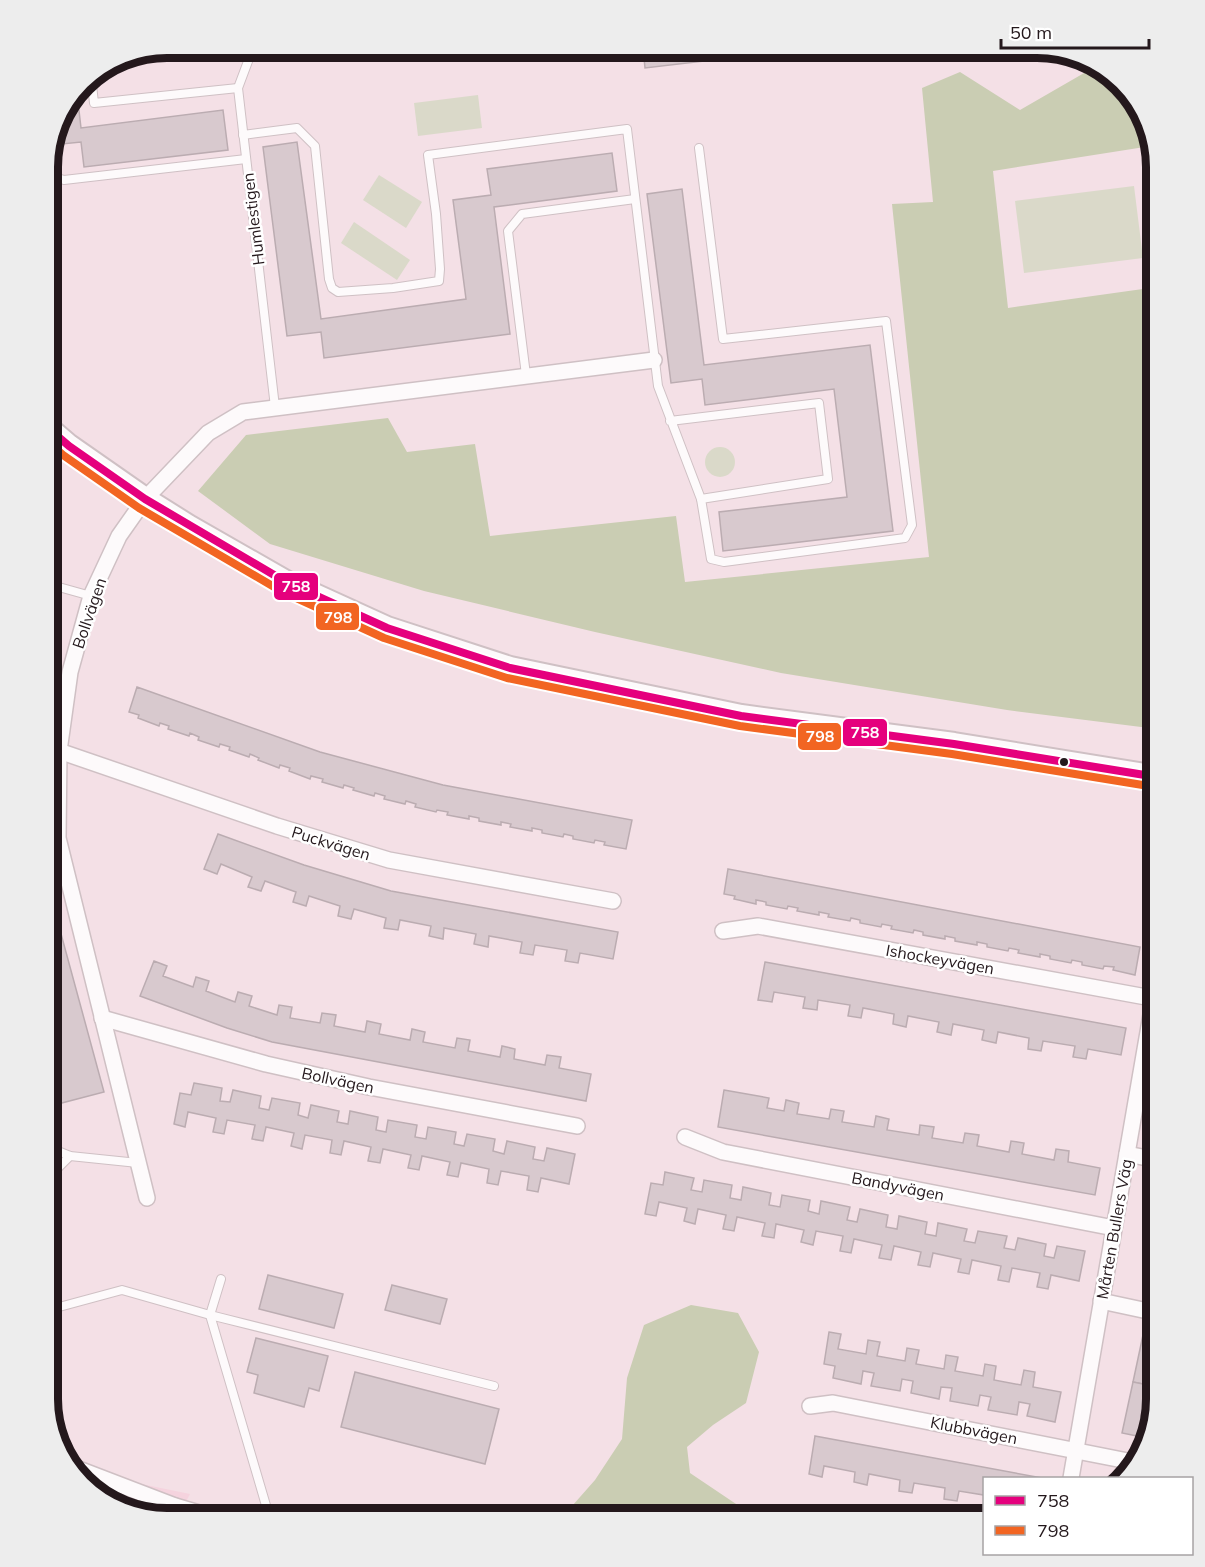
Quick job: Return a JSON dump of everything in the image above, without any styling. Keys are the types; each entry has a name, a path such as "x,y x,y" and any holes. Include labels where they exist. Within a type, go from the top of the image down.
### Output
{"street":[{"path":"145,499 208,434 243,412 654,360"},
{"path":"59,438 145,499 296,587 387,628 510,668 741,716 954,744 1146,775"},
{"name":"Bollvägen","path":"59,748 70,672 91,596 119,536 145,499"},
{"name":"Puckvägen","path":"59,751 277,826 388,860 613,901"},
{"name":"Bollvägen","path":"58,858 147,1198"},
{"name":"Ishockeyvägen","path":"723,931 758,926 1146,997"},
{"name":"Bollvägen","path":"102,1018 266,1064 369,1087 577,1126"},
{"name":"Mårten Bullers Väg","path":"1071,1477 1146,1049"},
{"name":"Bandyvägen","path":"685,1137 723,1152 1114,1228"},
{"path":"1127,1154 1146,1158"},
{"path":"1101,1301 1146,1310"},
{"name":"Klubbvägen","path":"810,1406 833,1403 1127,1461"},
{"path":"86,1472 182,1508"},
{"path":"170,1508 175,1506"}],"lane":[{"path":"246,159 238,88 249,59"},
{"path":"92,89 94,103 238,88"},
{"path":"243,135 297,128 315,146 328,279 332,288 338,292 393,288 439,281 436,214 428,155 627,129 658,386 701,498 711,559 724,562 904,538 912,525 885,321 723,339 699,148"},
{"name":"Humlestigen","path":"59,178 64,180 246,159 275,407"},
{"path":"526,375 508,231 522,214 635,199"},
{"path":"670,421 819,403 828,479 701,498"},
{"path":"59,587 91,596"},
{"path":"58,1151 70,1156 138,1163"},
{"path":"58,1168 70,1156"},
{"path":"221,1280 210,1315 267,1508"},
{"path":"58,1307 122,1290 210,1315 494,1386"}],"shaded area":[{"path":"478,95 482,128 418,136 414,103"},
{"path":"379,175 422,202 406,228 363,200"},
{"path":"1134,186 1143,258 1024,273 1015,201"},
{"path":"354,222 410,260 397,280 341,243"},
{"path":"720,447 731,451 735,462 731,473 720,477 709,473 705,462 709,451"},
{"path":"87,1473 190,1494 183,1508 153,1508 113,1494"}],"green space":[{"path":"1088,71 1104,81 1120,96 1135,119 1145,147 993,171 1008,308 1146,289 1146,728 1007,710 781,673 424,591 270,544 198,491 246,435 388,418 407,452 475,444 490,536 676,516 685,582 929,557 892,204 933,202 922,88 960,72 1020,110"},
{"path":"691,1305 738,1313 759,1352 746,1403 713,1425 687,1447 690,1473 742,1508 570,1508 595,1480 622,1439 627,1378 644,1325"}],"building":[{"path":"644,59 721,59 645,68"},
{"path":"78,105 81,128 223,110 228,150 84,167 81,142 61,144 70,119"},
{"path":"297,142 321,319 466,299 453,200 491,195 487,169 612,153 617,191 494,207 510,334 324,358 321,332 287,336 263,147"},
{"path":"682,189 704,365 870,345 893,531 723,551 719,512 847,497 834,389 705,405 702,379 671,383 647,194"},
{"path":"137,687 320,752 443,785 632,820 626,849 604,845 605,842 595,840 594,843 573,839 573,836 564,834 563,837 542,833 542,830 532,828 532,831 510,827 511,824 501,822 501,825 479,821 479,818 469,816 469,819 447,815 448,812 415,807 416,804 406,801 405,804 384,799 385,796 375,793 374,796 344,785 343,788 322,782 323,779 311,776 310,779 289,771 290,768 280,765 279,768 258,760 259,758 250,754 249,757 229,750 230,747 220,744 219,747 198,740 199,737 190,733 189,736 168,729 169,726 160,723 159,726 138,718 139,715 129,712"},
{"path":"218,834 304,865 391,891 618,932 613,959 580,953 578,963 565,961 567,950 535,945 533,955 520,953 522,942 489,936 488,947 474,944 476,934 444,928 443,939 429,936 431,926 400,920 398,930 384,928 386,918 354,909 351,919 338,916 340,906 309,896 306,906 293,902 296,892 265,881 261,891 248,887 252,877 221,864 217,874 204,869"},
{"path":"728,869 1140,947 1135,975 1113,970 1114,967 1104,966 1103,969 1082,965 1082,962 1072,960 1071,963 1050,959 1050,956 1040,954 1040,957 1018,953 1019,950 1009,948 1008,951 987,947 987,944 977,942 977,945 955,941 955,938 945,936 945,939 923,935 923,932 914,930 913,933 891,929 892,926 882,924 881,927 860,923 860,920 851,918 850,921 828,917 829,914 819,912 819,915 797,911 798,908 788,906 787,909 766,905 766,902 756,900 756,904 734,899 735,896 724,894"},
{"path":"58,924 104,1092 58,1104"},
{"path":"154,961 167,966 163,976 193,987 196,977 209,981 206,991 235,1002 238,992 252,996 249,1006 277,1015 279,1005 292,1007 290,1018 320,1023 322,1013 336,1015 334,1026 365,1032 367,1021 381,1024 379,1034 410,1040 412,1029 425,1032 423,1042 455,1048 457,1038 470,1040 468,1051 500,1057 502,1046 515,1049 514,1059 545,1065 547,1055 561,1057 559,1068 591,1074 586,1101 272,1042 227,1028 140,996"},
{"path":"765,962 1126,1028 1121,1055 1088,1049 1086,1059 1073,1057 1075,1046 1043,1041 1041,1051 1028,1049 1029,1038 998,1032 996,1043 982,1040 984,1030 953,1024 951,1035 937,1032 939,1022 908,1016 906,1027 893,1024 894,1014 863,1008 861,1018 848,1016 850,1005 818,1000 817,1010 803,1008 805,997 774,992 772,1002 758,1000"},
{"path":"194,1083 222,1088 220,1101 230,1102 233,1090 261,1096 259,1108 269,1110 272,1098 300,1103 298,1115 308,1118 311,1105 339,1111 337,1122 348,1124 350,1111 378,1117 376,1130 386,1132 388,1120 417,1125 415,1137 426,1139 428,1127 456,1132 454,1144 464,1146 467,1134 495,1139 493,1151 504,1154 507,1141 535,1147 533,1159 544,1161 547,1148 575,1154 569,1184 541,1178 538,1192 527,1190 529,1176 501,1171 498,1185 487,1183 489,1169 461,1163 458,1177 447,1175 450,1162 422,1156 419,1170 408,1168 411,1155 383,1149 380,1163 368,1161 371,1147 344,1141 341,1155 330,1153 332,1140 305,1135 302,1149 291,1146 294,1133 266,1127 263,1141 252,1139 255,1125 227,1120 224,1134 213,1132 216,1118 188,1112 185,1127 174,1124 180,1093 191,1095"},
{"path":"724,1090 769,1098 767,1108 784,1111 786,1100 799,1103 797,1114 829,1119 831,1109 844,1111 842,1122 874,1127 876,1116 889,1119 887,1130 919,1135 920,1125 934,1127 932,1138 963,1143 965,1133 979,1135 977,1146 1009,1152 1011,1141 1024,1143 1022,1154 1054,1160 1056,1149 1069,1151 1068,1162 1100,1168 1095,1195 718,1127"},
{"path":"665,1172 694,1178 691,1190 702,1192 704,1180 732,1185 730,1198 741,1200 743,1187 771,1193 769,1205 780,1207 782,1195 810,1200 808,1211 819,1214 821,1201 850,1207 847,1220 857,1222 860,1209 888,1215 886,1227 897,1229 899,1216 927,1222 925,1234 936,1236 938,1223 967,1229 964,1241 975,1243 978,1231 1007,1236 1004,1248 1015,1250 1018,1238 1046,1244 1044,1256 1054,1258 1057,1246 1085,1251 1079,1281 1051,1275 1048,1289 1037,1287 1040,1273 1012,1268 1009,1282 998,1280 1001,1266 972,1260 969,1274 958,1272 961,1259 933,1253 930,1267 918,1265 921,1252 894,1246 891,1260 879,1258 882,1245 854,1239 851,1253 840,1251 843,1236 816,1231 813,1245 801,1242 804,1230 776,1224 774,1238 762,1236 765,1223 737,1217 734,1231 723,1229 726,1215 698,1209 695,1224 684,1221 687,1208 659,1202 656,1216 645,1214 651,1183 663,1185"},
{"path":"268,1275 343,1294 334,1328 259,1309"},
{"path":"392,1285 447,1299 440,1324 385,1310"},
{"path":"829,1332 841,1334 838,1349 866,1354 868,1340 880,1342 877,1356 905,1361 907,1348 919,1350 916,1364 944,1369 946,1355 958,1357 955,1371 983,1376 985,1364 996,1366 994,1380 1021,1385 1024,1370 1035,1372 1033,1387 1061,1392 1055,1422 1027,1416 1030,1404 1019,1402 1017,1415 988,1410 991,1397 980,1395 978,1406 950,1401 952,1388 941,1387 939,1399 911,1393 913,1381 902,1379 900,1391 871,1386 874,1373 863,1371 861,1384 833,1378 835,1366 824,1364"},
{"path":"1143,1335 1146,1336 1146,1385 1133,1382"},
{"path":"256,1338 328,1356 319,1391 309,1388 304,1407 254,1393 258,1375 247,1372"},
{"path":"355,1372 499,1409 485,1464 341,1427"},
{"path":"1133,1382 1146,1385 1141,1416 1145,1417 1140,1437 1122,1433"},
{"path":"815,1436 1037,1477 983,1477 983,1495 959,1491 957,1501 944,1499 945,1488 914,1483 912,1493 899,1491 900,1480 869,1474 867,1485 854,1482 855,1472 824,1466 822,1477 809,1474"}],"transit line":[{"name":"758","path":"59,437 145,499 286,582 387,628 510,668 741,716 954,744 1146,775"},
{"name":"798","path":"59,451 139,508 281,591 384,638 507,678 740,726 952,754 1146,786"}]}
